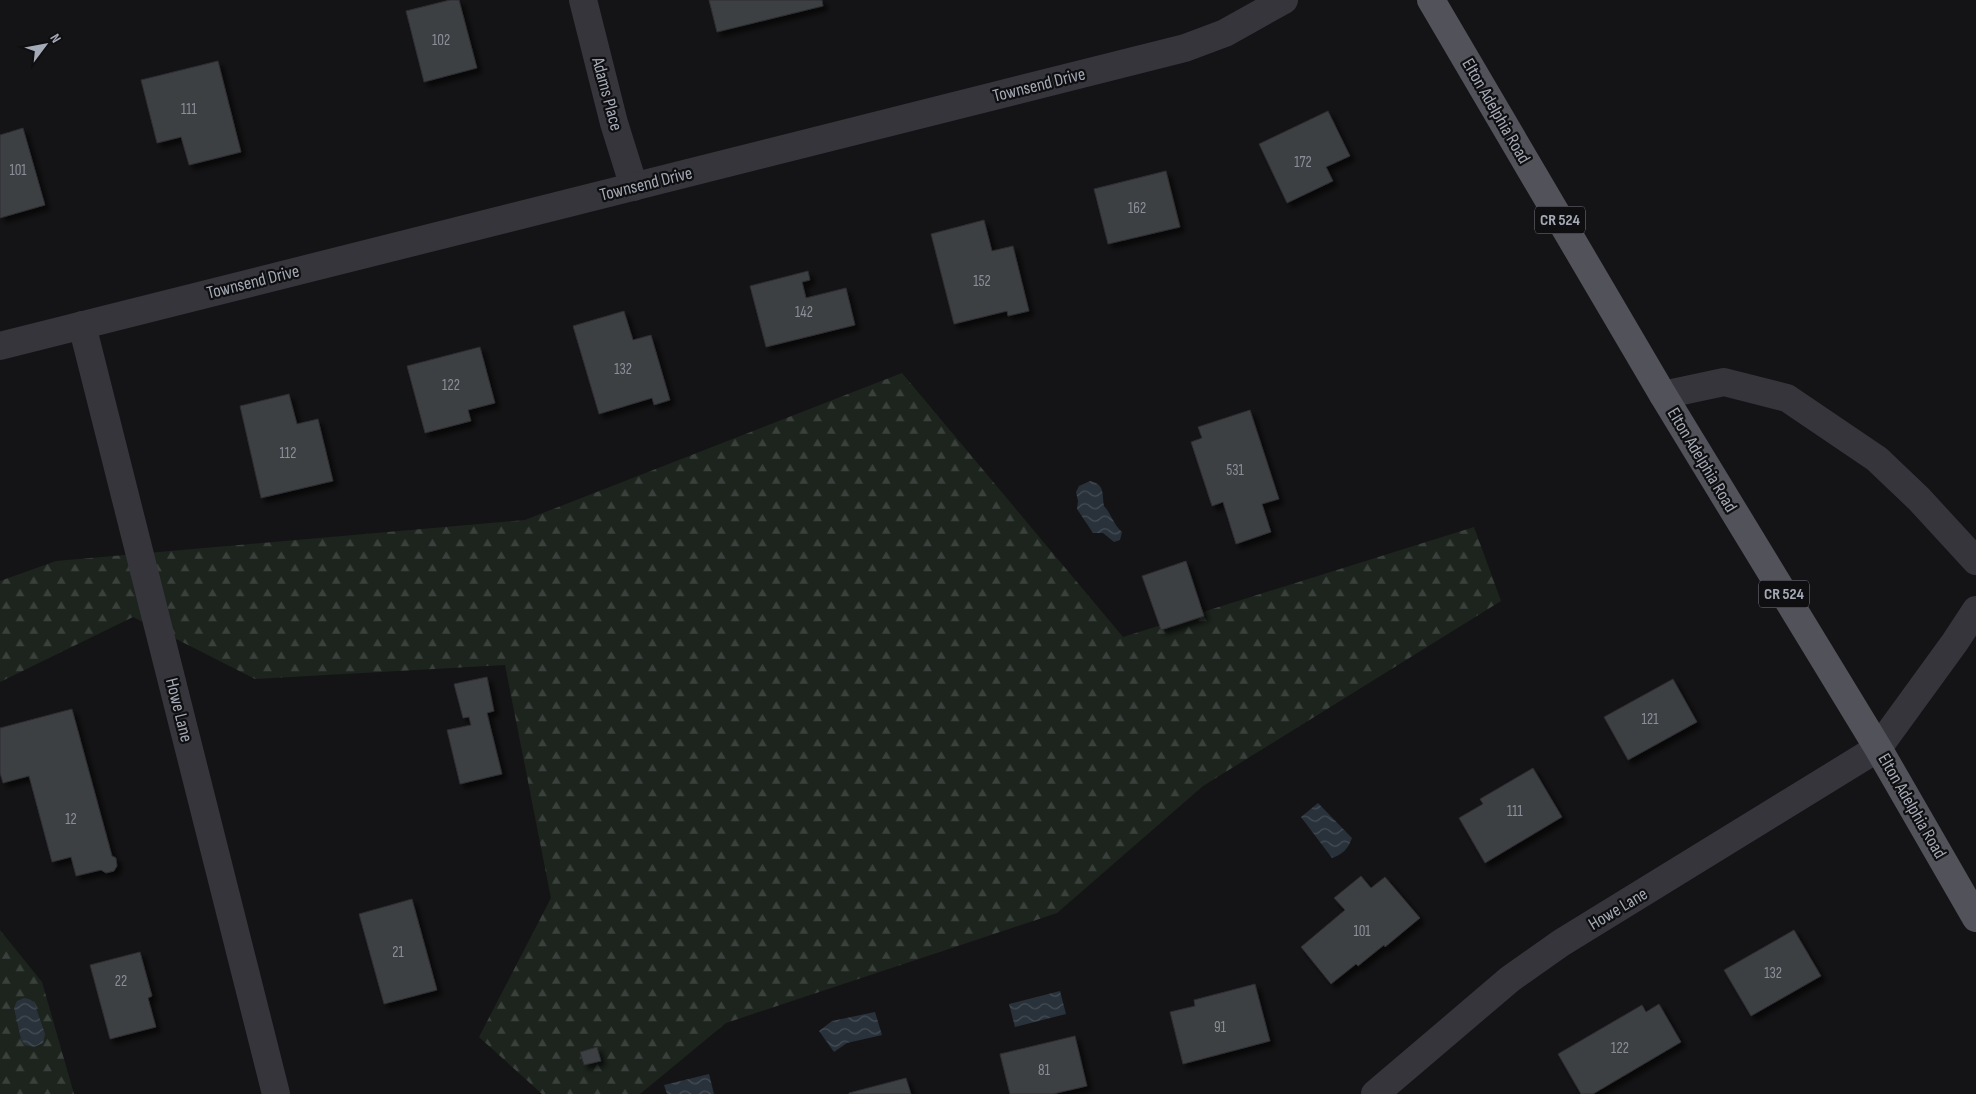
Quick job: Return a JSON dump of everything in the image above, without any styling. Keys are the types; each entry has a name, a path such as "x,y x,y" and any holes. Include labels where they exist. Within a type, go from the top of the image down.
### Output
{"main road":[{"name":"Elton Adelphia Road","path":"1432,0 1663,395 1878,748 1976,918"}],"street":[{"name":"Adams Place","path":"583,0 614,122 634,187"},
{"name":"Townsend Drive","path":"0,346 1185,48 1225,33 1284,0"},
{"name":"Howe Lane","path":"82,325 276,1094"},
{"path":"1663,395 1724,382 1787,398 1877,459 1919,499 1976,561"},
{"path":"1878,748 1976,610"},
{"name":"Howe Lane","path":"1375,1094 1510,979 1561,943 1878,748"}],"green space":[{"path":"902,373 1123,637 1474,527 1501,601 1203,786 1057,913 726,1023 640,1094 542,1094 479,1037 551,898 505,665 255,679 133,617 0,682 0,581 56,561 525,520"},
{"path":"0,930 42,982 74,1094 0,1094"}],"water":[{"path":"1090,481 1095,482 1100,487 1104,506 1122,532 1120,540 1114,542 1103,533 1093,533 1077,509 1076,492 1079,486"},
{"path":"1318,803 1352,838 1345,851 1332,858 1301,817"},
{"path":"1060,991 1066,1014 1015,1027 1009,1004"},
{"path":"24,998 34,1002 45,1034 43,1043 34,1047 25,1045 21,1039 14,1008 17,1001"},
{"path":"875,1012 882,1035 847,1043 834,1052 819,1031 832,1021"},
{"path":"709,1074 714,1094 667,1094 664,1085"}],"building":[{"path":"450,0 459,0 477,68 424,82 406,11"},
{"path":"709,0 822,0 823,6 717,32"},
{"path":"218,61 241,152 189,165 181,137 157,143 141,80"},
{"path":"1328,111 1350,156 1326,167 1333,181 1287,203 1259,144"},
{"path":"23,128 45,205 0,218 0,135"},
{"path":"1166,171 1180,227 1108,244 1094,189"},
{"path":"984,220 992,251 1013,246 1029,311 1008,316 1007,311 954,324 931,234"},
{"path":"808,271 810,280 802,282 806,298 846,288 855,325 766,347 750,286"},
{"path":"624,311 633,340 651,335 670,400 654,405 652,398 599,414 573,326"},
{"path":"480,347 495,403 468,410 471,421 425,433 407,366"},
{"path":"289,394 297,424 318,419 333,481 261,498 240,406"},
{"path":"1250,410 1279,499 1262,504 1271,532 1236,544 1223,502 1212,506 1191,442 1202,438 1198,427"},
{"path":"1186,561 1204,616 1161,630 1142,576"},
{"path":"487,677 494,711 487,713 502,774 460,784 447,730 471,725 469,717 463,718 454,684"},
{"path":"1673,679 1697,722 1628,760 1604,717"},
{"path":"72,709 112,856 116,858 117,866 114,871 106,873 101,870 76,876 71,857 52,862 29,776 3,783 0,773 0,728"},
{"path":"1533,768 1562,817 1485,863 1459,818 1483,804 1480,799"},
{"path":"1361,876 1371,888 1385,877 1420,918 1385,947 1384,945 1358,966 1356,964 1331,984 1301,947 1345,910 1334,898"},
{"path":"412,899 437,990 384,1004 359,914"},
{"path":"1794,930 1821,976 1751,1016 1724,970"},
{"path":"140,952 152,996 148,998 156,1027 110,1039 90,965"},
{"path":"1255,984 1270,1041 1183,1064 1170,1012 1195,1006 1194,1000"},
{"path":"1659,1004 1681,1042 1593,1094 1581,1094 1558,1054 1642,1005 1646,1012"},
{"path":"1075,1036 1087,1086 1053,1094 1010,1094 1000,1054"},
{"path":"597,1047 601,1061 584,1065 580,1052"},
{"path":"906,1078 911,1094 849,1094 849,1093"}]}
